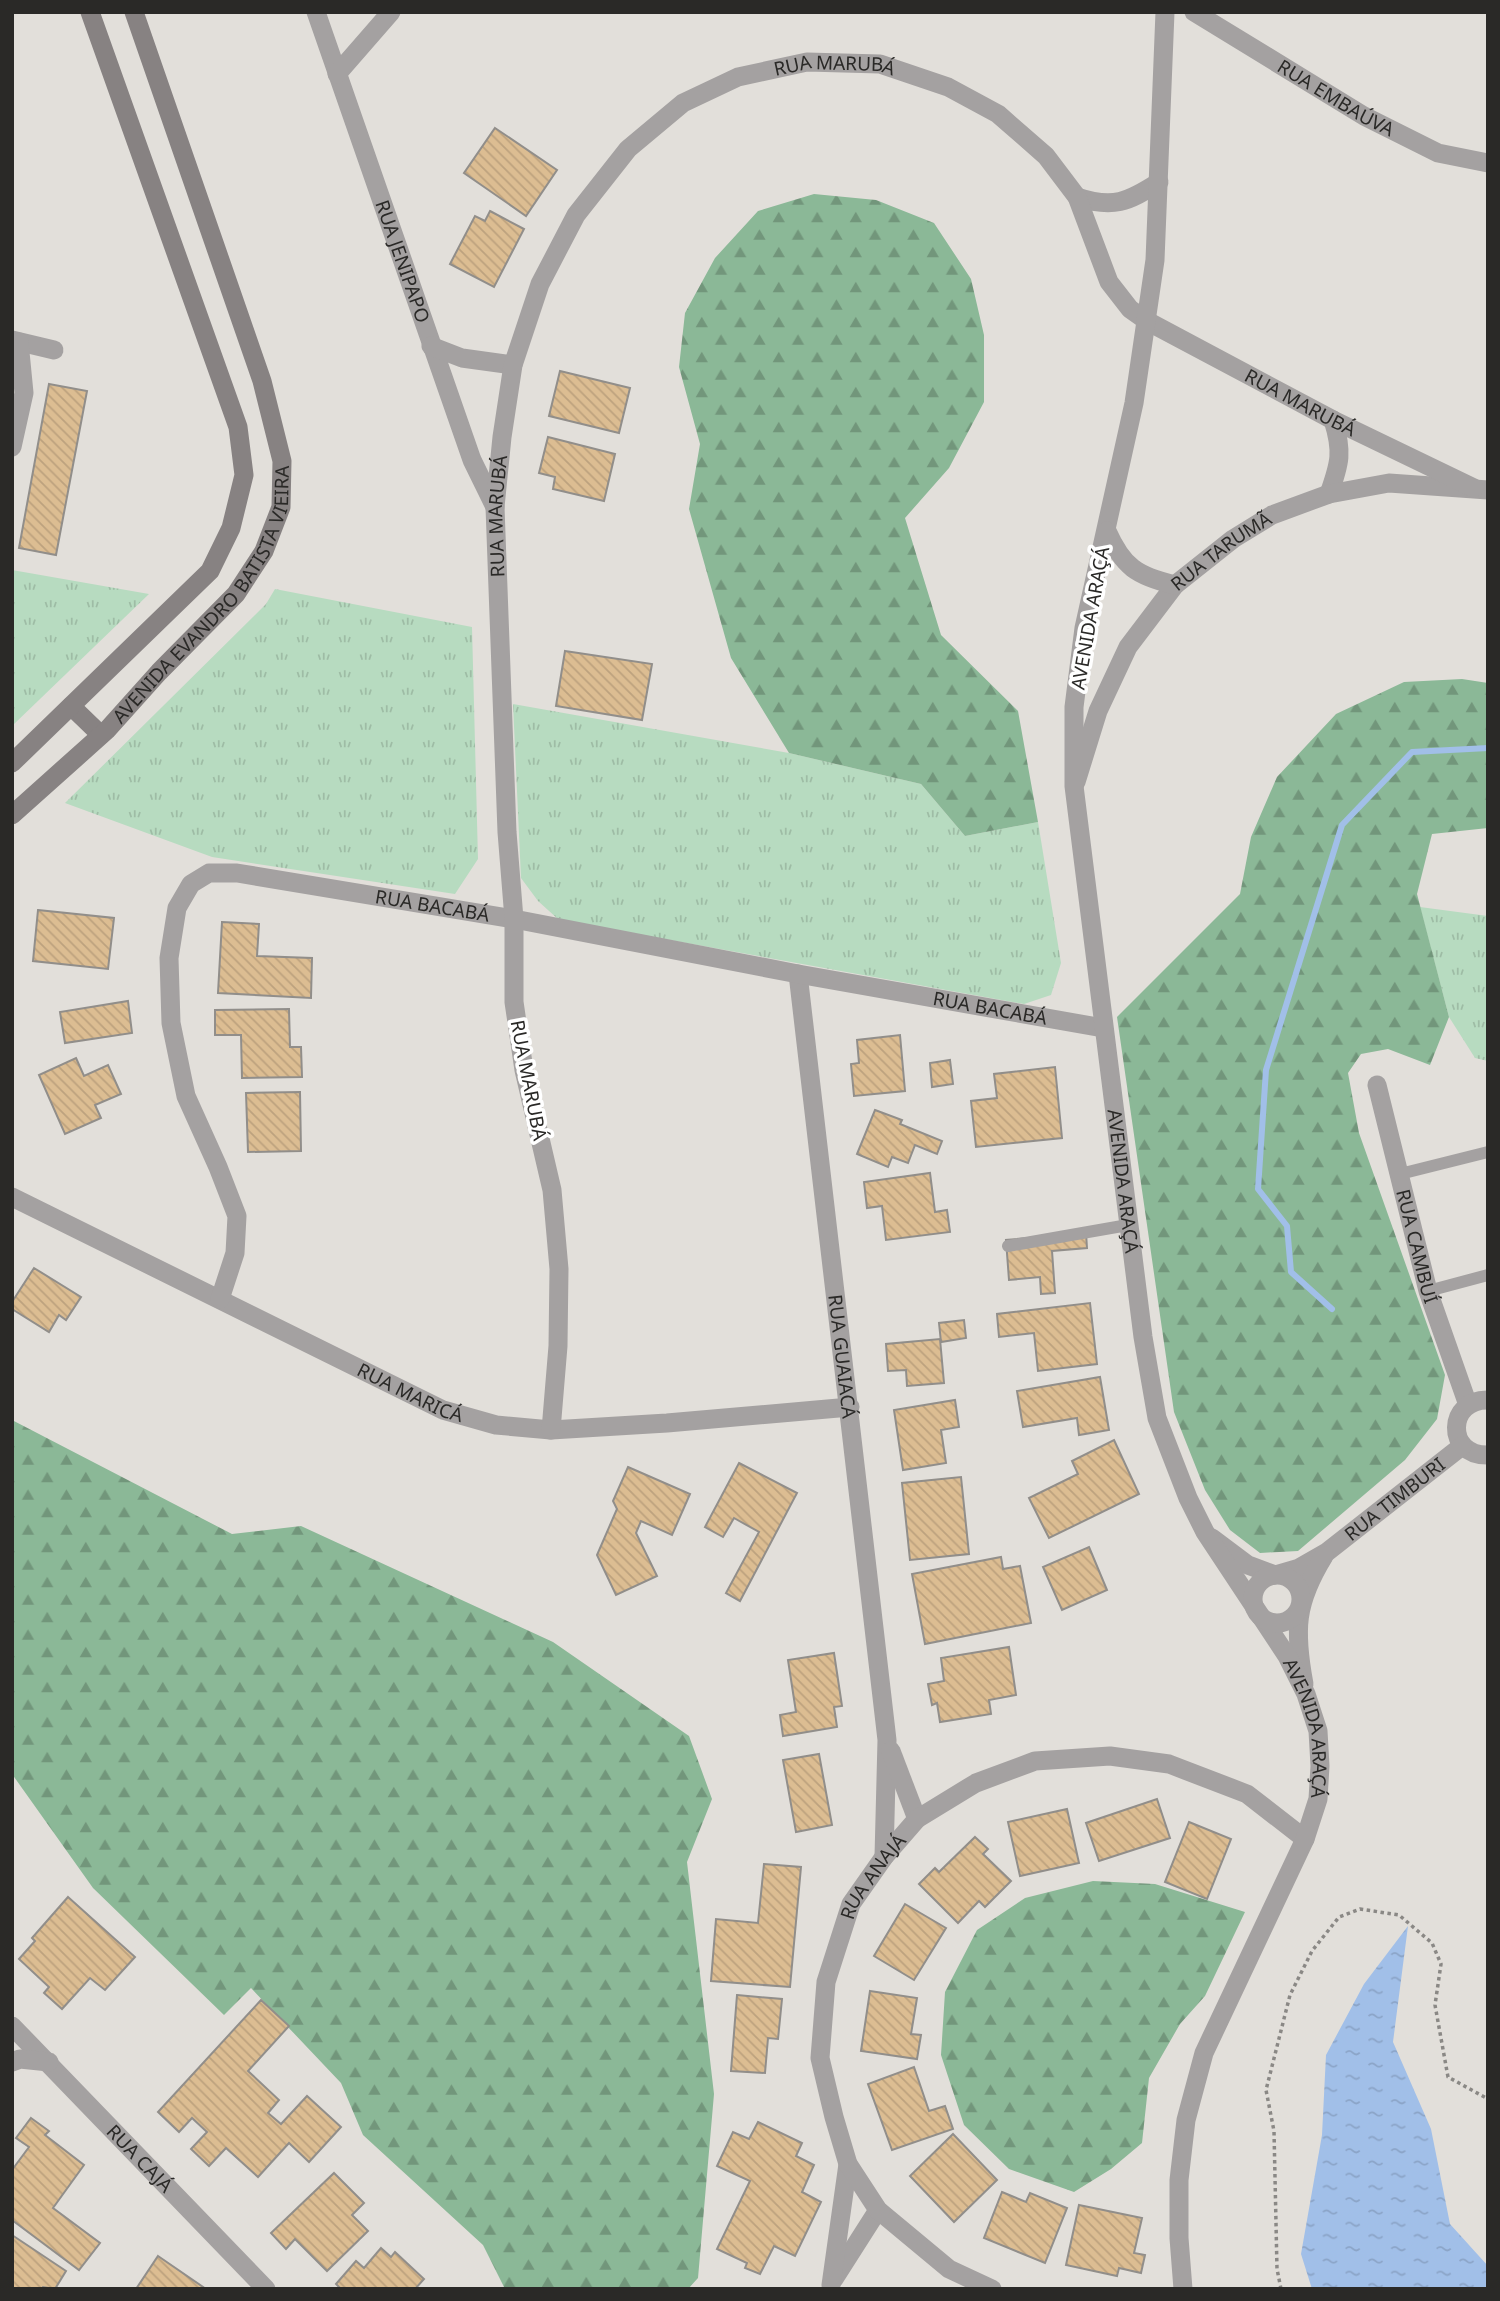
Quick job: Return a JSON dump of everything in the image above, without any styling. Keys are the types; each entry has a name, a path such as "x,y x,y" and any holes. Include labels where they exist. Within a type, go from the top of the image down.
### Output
{"main road":[{"name":"AVENIDA EVANDRO BATISTA VIEIRA","path":"12,763 210,571 231,528 244,475 238,427 90,12"},
{"name":"AVENIDA EVANDRO BATISTA VIEIRA","path":"12,815 101,735 236,594 264,551 281,506 282,461 262,381 134,12"},
{"path":"71,706 101,735"}],"street":[{"name":"RUA JENIPAPO","path":"316,12 472,460 495,507"},
{"path":"337,74 391,12"},
{"name":"AVENIDA ARAÇÁ","path":"1165,12 1155,260 1135,403 1084,628 1074,707 1074,786 1128,1225 1157,1418 1188,1498 1205,1532 1287,1656 1306,1694 1318,1731 1320,1766 1318,1799 1305,1839 1209,2042 1186,2120 1179,2180 1179,2238 1183,2289"},
{"name":"RUA EMBAÚVA","path":"1194,12 1364,116 1438,153 1488,163"},
{"name":"RUA MARUBÁ","path":"551,1430 558,1346 559,1269 552,1190 524,1069 514,1002 514,919 507,832 495,507 513,365 540,284 576,215 628,149 683,103 738,77 807,62 880,64 948,87 998,114 1046,156 1077,197 1109,282 1130,309 1147,321 1333,420 1481,489"},
{"path":"1077,197 1097,204 1118,204 1159,182"},
{"path":"12,447 24,393 15,341 54,350"},
{"path":"431,346 462,358 513,365"},
{"path":"1329,494 1338,469 1341,444 1333,420"},
{"name":"RUA TARUMÃ","path":"1074,786 1098,711 1128,647 1175,585 1233,539 1272,515 1329,494 1389,483 1481,489"},
{"path":"1107,531 1116,552 1130,568 1150,579 1175,585"},
{"name":"RUA BACABÁ","path":"220,1299 235,1253 237,1216 186,1096 171,1023 169,958 177,908 191,884 209,873 237,873 514,919 798,974 1103,1028"},
{"name":"RUA GUAIACÁ","path":"798,974 887,1740 884,1857"},
{"name":"RUA CAMBUÍ","path":"1377,1086 1429,1291 1468,1405"},
{"name":"RUA MARICÁ","path":"12,1197 443,1410 496,1425 551,1430 850,1407"},
{"path":"1488,1400 1468,1405 1457,1420 1456,1429 1462,1446 1477,1455 1488,1455"},
{"name":"RUA TIMBURI","path":"1275,1576 1299,1568 1327,1552 1462,1446"},
{"path":"1205,1532 1248,1565 1290,1579 1296,1585 1300,1592 1299,1608 1290,1619 1275,1623 1262,1618 1253,1605 1255,1589 1267,1577 1275,1576"},
{"name":"RUA TIMBURI","path":"1306,1694 1298,1655 1299,1608 1308,1581 1327,1552"},
{"name":"RUA GUAIACÁ","path":"887,1740 917,1819"},
{"name":"RUA ANAJÁ","path":"992,2289 949,2269 878,2210 848,2164 820,2058 826,1982 851,1904 884,1857 917,1819 976,1783 1035,1761 1110,1756 1170,1764 1247,1794 1305,1839"},
{"name":"RUA CAJÁ","path":"12,2026 266,2289"},
{"path":"12,2062 20,2059 49,2062"},
{"path":"830,2287 848,2164"},
{"path":"830,2287 878,2210"}],"lane":[{"path":"1400,1174 1488,1152"},
{"path":"1008,1246 1128,1225"},
{"path":"1429,1291 1488,1275"}],"path":[{"path":"1281,2289 1277,2269 1273,2131 1266,2090 1290,1996 1312,1951 1339,1917 1360,1909 1399,1915 1432,1942 1441,1964 1435,2005 1448,2077 1488,2099"}],"green space":[{"path":"814,194 876,200 934,223 971,279 984,335 984,402 949,468 905,518 941,635 1018,711 1038,822 965,836 921,784 789,753 731,658 689,509 700,444 679,367 685,313 715,258 758,211"},
{"path":"12,570 149,594 12,726"},
{"path":"275,589 472,627 478,859 455,894 212,857 65,803 266,604"},
{"path":"1462,679 1488,683 1488,828 1432,834 1417,894 1449,1017 1430,1065 1388,1049 1361,1054 1348,1073 1359,1133 1445,1375 1437,1419 1405,1460 1298,1551 1260,1553 1230,1530 1205,1490 1174,1412 1117,1017 1240,894 1251,837 1277,777 1336,714 1404,682"},
{"path":"513,704 789,753 921,784 965,836 1038,822 1061,963 1051,995 1024,1004 559,920 538,901 521,878"},
{"path":"1420,907 1488,916 1488,1061 1475,1058 1449,1017"},
{"path":"12,1420 232,1534 301,1526 553,1642 689,1736 712,1799 687,1862 714,2094 698,2278 688,2289 505,2289 483,2245 363,2135 341,2083 251,1988 224,2015 93,1888 12,1774"},
{"path":"1093,1881 1155,1884 1245,1912 1205,1996 1180,2024 1149,2078 1142,2143 1111,2169 1074,2192 1009,2169 964,2125 941,2055 945,1992 977,1930 1025,1898"}],"water":[{"path":"1408,1926 1393,2042 1431,2129 1450,2224 1488,2266 1488,2289 1312,2289 1301,2254 1322,2135 1326,2055 1364,1984"}],"building":[{"path":"495,128 557,170 526,216 464,173"},
{"path":"490,211 524,229 494,287 450,264 475,216 485,221"},
{"path":"560,371 630,388 619,433 549,416"},
{"path":"49,384 87,391 56,555 19,548"},
{"path":"548,437 615,454 604,501 553,489 555,477 539,473"},
{"path":"565,651 652,664 642,720 556,706"},
{"path":"38,910 114,918 108,969 33,961"},
{"path":"222,922 259,924 257,956 312,958 311,998 218,993"},
{"path":"128,1001 132,1033 65,1043 60,1012"},
{"path":"289,1009 290,1047 301,1047 302,1077 242,1078 241,1035 215,1035 215,1010"},
{"path":"900,1035 905,1091 854,1096 851,1064 859,1063 857,1040"},
{"path":"76,1058 84,1076 108,1065 121,1094 95,1105 101,1118 65,1134 39,1075"},
{"path":"950,1060 953,1084 932,1087 930,1063"},
{"path":"1055,1067 1062,1138 976,1147 971,1101 997,1098 994,1074"},
{"path":"300,1092 301,1151 248,1152 246,1093"},
{"path":"875,1110 902,1120 900,1124 942,1141 937,1154 915,1145 908,1163 892,1157 888,1167 857,1154"},
{"path":"930,1173 935,1212 947,1210 950,1232 886,1240 882,1206 867,1208 864,1182"},
{"path":"1086,1233 1087,1248 1052,1251 1055,1293 1041,1294 1040,1277 1009,1280 1006,1240"},
{"path":"34,1268 81,1297 66,1320 59,1315 49,1332 12,1309 12,1302"},
{"path":"1090,1303 1097,1364 1038,1371 1034,1333 999,1337 997,1314"},
{"path":"964,1320 966,1338 941,1342 939,1323"},
{"path":"940,1339 944,1383 907,1386 906,1370 888,1371 886,1344"},
{"path":"1100,1377 1109,1430 1079,1435 1077,1418 1023,1427 1017,1391"},
{"path":"955,1400 959,1427 941,1430 946,1463 903,1470 894,1410"},
{"path":"1114,1440 1139,1494 1049,1538 1029,1498 1078,1474 1072,1461"},
{"path":"739,1463 797,1493 740,1601 726,1593 759,1532 734,1518 723,1537 705,1527"},
{"path":"628,1467 690,1494 672,1535 641,1521 636,1533 657,1576 616,1595 597,1555 617,1509 613,1501"},
{"path":"961,1477 969,1554 910,1560 902,1483"},
{"path":"1089,1547 1107,1590 1062,1610 1043,1567"},
{"path":"1001,1557 1003,1569 1020,1566 1031,1623 925,1644 912,1574"},
{"path":"1009,1647 1016,1695 989,1700 991,1714 940,1722 937,1703 932,1705 928,1684 944,1681 941,1658"},
{"path":"834,1653 842,1706 834,1707 837,1727 783,1736 780,1715 796,1712 788,1660"},
{"path":"819,1754 832,1825 796,1832 783,1760"},
{"path":"1157,1799 1170,1838 1099,1861 1086,1823"},
{"path":"1067,1809 1079,1863 1020,1876 1008,1822"},
{"path":"1189,1822 1231,1839 1207,1899 1165,1882"},
{"path":"975,1837 988,1849 983,1854 1011,1881 985,1907 979,1901 958,1923 919,1884 935,1868 939,1872"},
{"path":"764,1864 801,1867 790,1987 711,1981 716,1919 758,1923"},
{"path":"68,1897 135,1957 105,1990 90,1978 62,2009 44,1993 49,1987 19,1959 35,1941 32,1938"},
{"path":"905,1904 946,1928 914,1980 874,1956"},
{"path":"870,1991 917,1998 911,2034 921,2035 917,2059 861,2051"},
{"path":"737,1995 782,1999 778,2039 768,2038 765,2073 731,2071"},
{"path":"261,2000 289,2026 248,2071 279,2100 268,2113 281,2124 307,2096 341,2127 309,2162 289,2143 258,2177 226,2148 209,2166 191,2149 207,2132 192,2118 179,2132 158,2112"},
{"path":"914,2067 929,2111 945,2106 953,2129 892,2150 868,2084"},
{"path":"31,2118 49,2131 45,2135 84,2165 53,2208 100,2243 79,2270 12,2220 12,2170 29,2147 16,2138"},
{"path":"758,2122 802,2143 796,2156 814,2165 802,2192 821,2202 795,2256 774,2246 760,2274 745,2268 747,2263 717,2249 750,2181 717,2166 733,2132 749,2139"},
{"path":"953,2134 997,2180 954,2222 910,2176"},
{"path":"334,2173 364,2203 352,2215 368,2231 327,2271 295,2239 286,2249 271,2233"},
{"path":"1002,2192 1026,2202 1030,2193 1067,2208 1045,2263 984,2238"},
{"path":"1079,2205 1142,2218 1134,2253 1145,2255 1141,2273 1119,2268 1117,2276 1066,2265"},
{"path":"12,2235 66,2271 55,2289 12,2289"},
{"path":"381,2248 391,2257 395,2252 424,2279 415,2289 341,2289 336,2284 356,2261 364,2268"},
{"path":"158,2256 206,2289 136,2289"}],"waterway":[{"path":"1332,1309 1291,1272 1287,1226 1258,1189 1266,1070 1342,825 1412,752 1488,748"}]}
